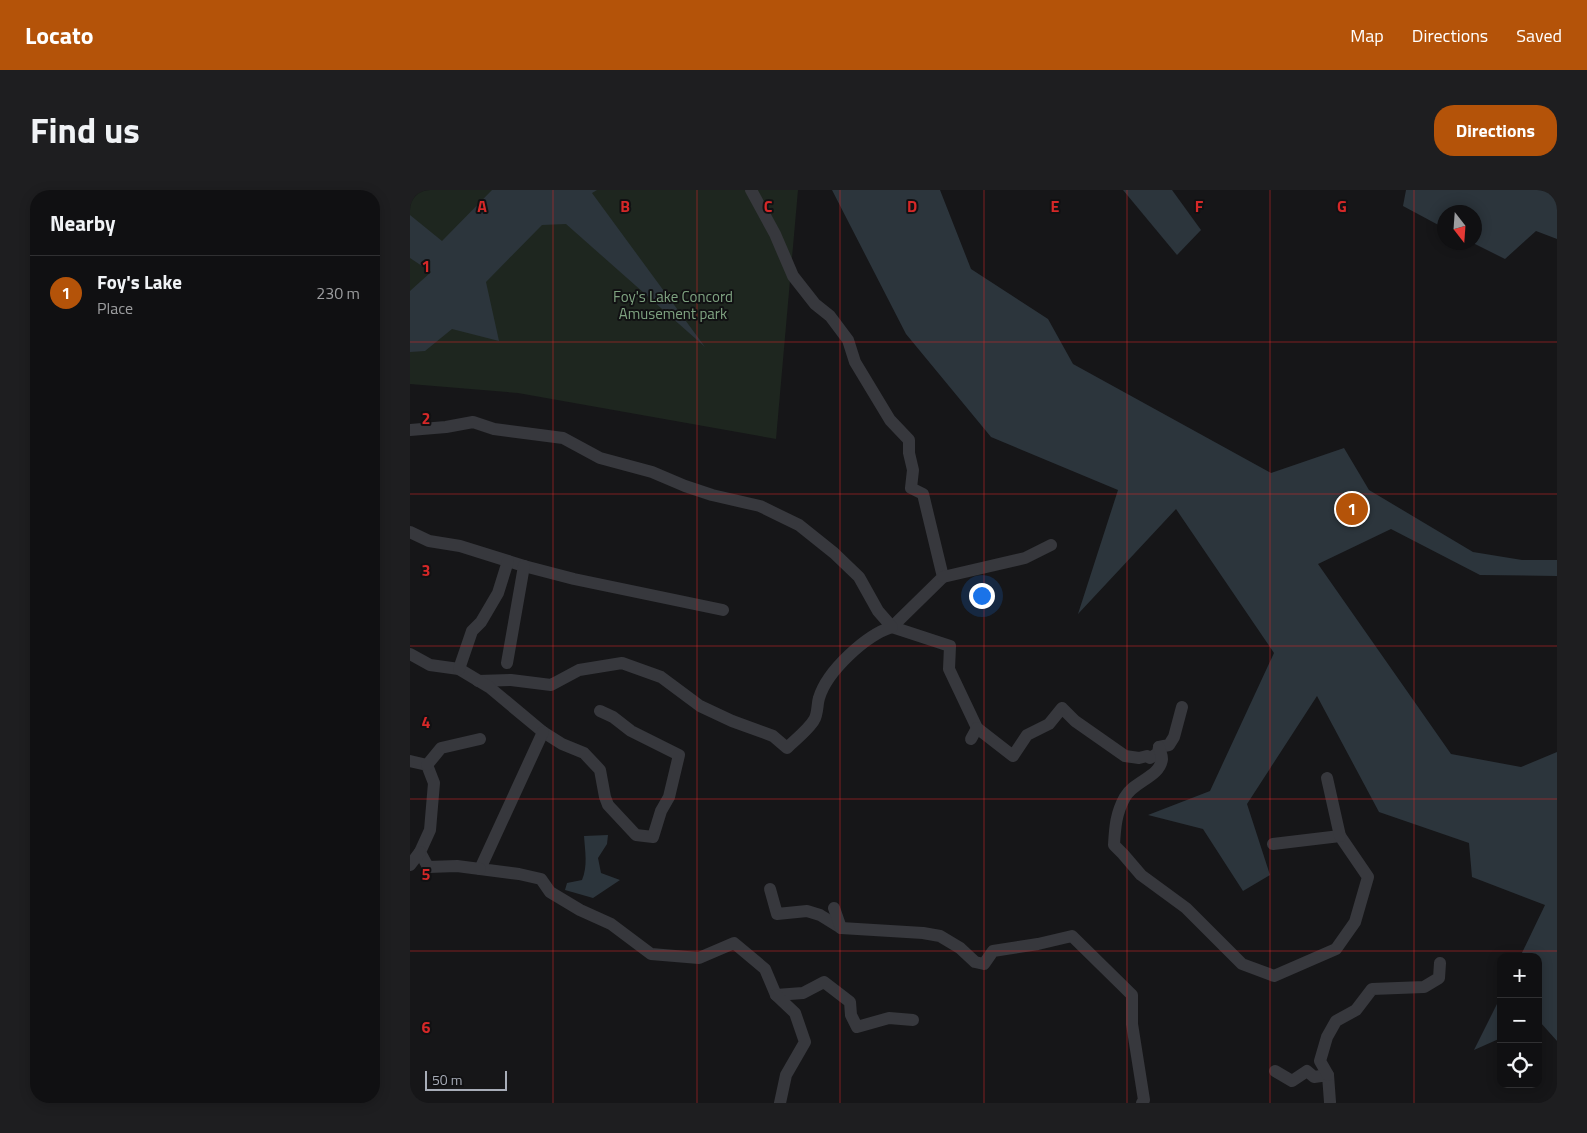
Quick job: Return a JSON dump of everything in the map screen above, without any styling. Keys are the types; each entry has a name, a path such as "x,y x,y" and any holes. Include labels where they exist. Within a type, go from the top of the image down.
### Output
{"street":[{"path":"751,190 775,234 793,276 815,304 830,316 848,340 854,362 890,420 908,440 913,470 911,488 923,494 943,577"},
{"path":"410,430 446,427 473,422 494,429 562,438 600,458 652,472 712,495 760,506 799,525 834,553 859,577 878,611 892,627 950,646 949,669 974,733 1013,756 1027,735 1049,724 1062,708 1075,721 1125,756 1139,758 1147,756 1150,758 1158,753 1159,748"},
{"path":"410,532 429,541 460,546 508,562 574,579 723,610"},
{"path":"478,681 511,680 550,685 579,670 622,664 661,677 700,706 732,721 773,736 788,748 815,720 819,698 828,679 866,640 892,627 943,577 1025,558 1051,545"},
{"path":"459,669 472,631 481,622 498,593 508,562"},
{"path":"507,663 524,566"},
{"path":"410,654 430,665 459,669 489,687 543,732 562,744 584,753 600,770 604,797 608,805 636,836 653,838 669,797 679,755 631,731 600,711"},
{"path":"1159,748 1169,745 1174,737 1182,708"},
{"path":"480,869 543,732"},
{"path":"426,765 442,748 480,739"},
{"path":"1159,748 1162,758 1156,771 1139,782 1126,795 1116,819 1114,845 1141,875 1186,908 1242,964 1274,976 1336,949 1355,922 1368,877 1340,836 1327,778"},
{"path":"410,761 426,765"},
{"path":"410,865 420,852 430,830 434,783 426,765"},
{"path":"1273,844 1340,836"},
{"path":"420,852 428,867 457,866 519,874 541,879 550,892 580,910 611,924 651,954 699,958 734,943 765,970 776,995 795,1013 805,1042 786,1076 780,1103"},
{"path":"770,889 777,914 807,911 820,915 841,928 923,933 940,936 960,948 975,962 984,964 993,951 1038,944 1072,936 1132,995 1132,1024 1144,1100 1142,1103"},
{"path":"834,908 841,928"},
{"path":"1330,1102 1328,1075 1320,1061 1336,1021 1356,1010 1372,989 1424,987 1439,978 1440,963"},
{"path":"776,995 803,993 824,982 850,1002 851,1015 857,1027 889,1018 913,1020"},
{"path":"1275,1071 1292,1081 1307,1071 1314,1078 1328,1075"}],"green space":[{"name":"Foy's Lake Concord Amusement park","path":"410,190 798,190 776,439 518,393 410,384"}],"shaded area":[{"path":"492,190 597,190 592,193 705,347 566,224 542,225 486,282 499,341 452,329 425,351 410,352 410,291 431,272 410,258 410,215 442,241"},
{"path":"832,190 940,190 971,269 1048,319 1073,364 1271,473 1344,448 1369,490 1473,552 1522,560 1557,560 1557,576 1480,575 1391,529 1318,564 1451,754 1521,767 1557,752 1557,1041 1542,1024 1542,953 1522,953 1545,905 1472,877 1469,843 1379,812 1317,696 1247,804 1270,875 1243,891 1203,829 1148,815 1210,791 1274,653 1176,509 1078,614 1118,490 991,437 906,334"},
{"path":"1123,190 1172,190 1201,230 1177,255"},
{"path":"1406,190 1557,190 1557,239 1536,231 1505,259 1482,248 1482,205 1437,205 1437,224 1403,206"},
{"path":"608,835 607,844 598,858 601,873 620,880 593,898 565,890 567,883 582,880 584,875 586,864 584,836"},
{"path":"1497,1004 1497,1040 1474,1050"}],"place":[{"name":"Foy's Lake","path":"1352,509"}]}
